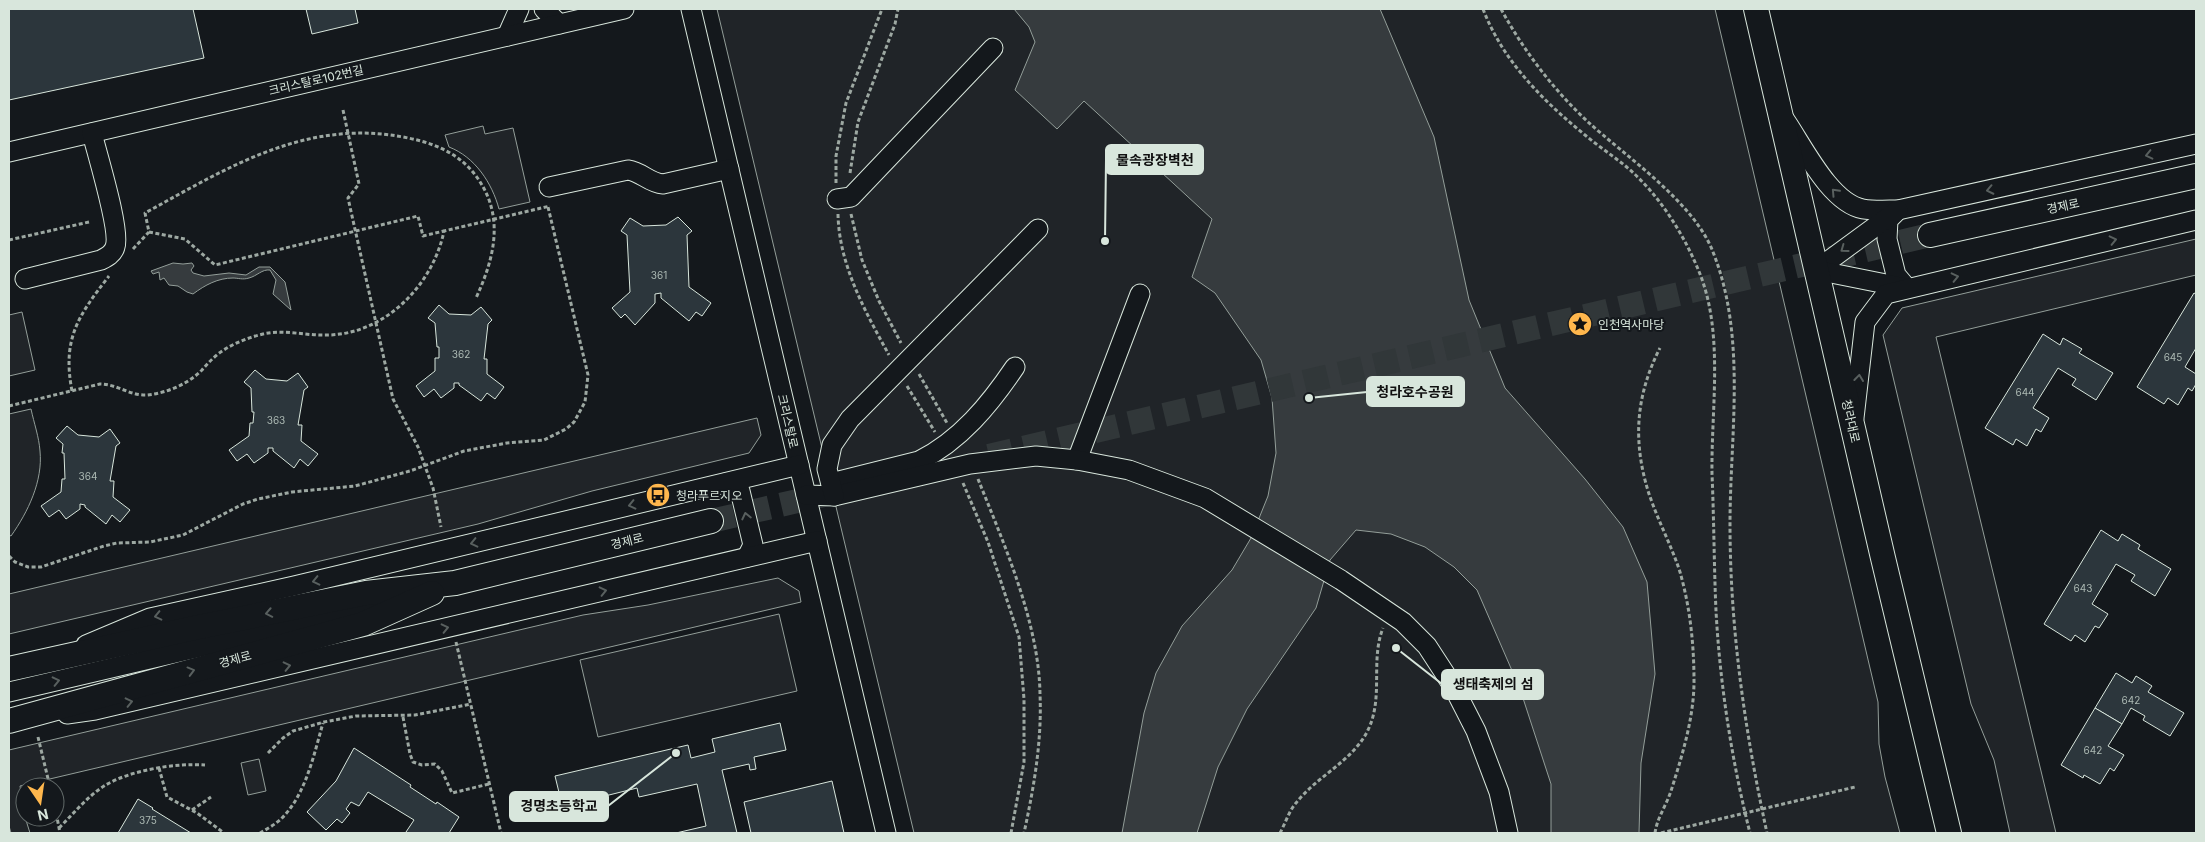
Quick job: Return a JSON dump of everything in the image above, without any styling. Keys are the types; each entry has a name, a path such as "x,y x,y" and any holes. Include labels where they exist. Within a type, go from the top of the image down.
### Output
{"main road":[{"name":"청라대로","path":"1756,9 1949,833"},
{"name":"경제로","path":"1930,235 2196,176"},
{"name":"경제로","path":"10,720 362,624 445,588 711,521"},
{"name":"경제로","path":"9,669 194,628 366,593 445,588"}],"street":[{"path":"506,36 519,9"},
{"path":"544,9 560,24"},
{"name":"크리스탈로102번길","path":"9,152 624,9"},
{"name":"크리스탈로","path":"692,9 886,833"},
{"path":"844,198 993,48"},
{"path":"1780,113 1834,193 1847,203 1862,209 1898,210 2196,144"},
{"path":"24,279 101,260 110,256 115,249 116,230 92,133"},
{"path":"549,187 628,170 636,171 654,184 664,184 729,169"},
{"path":"1816,270 1898,210"},
{"path":"1898,210 1888,220 1887,238 1896,275 1907,288"},
{"path":"1853,427 1865,322 1886,294 2196,220"},
{"path":"832,490 827,469 832,445 850,419 1038,229"},
{"path":"1816,270 1907,288"},
{"path":"1077,460 1140,294"},
{"path":"832,490 919,461 949,441 974,421 997,394 1015,367"},
{"path":"806,495 963,466 1036,456 1077,460 1129,470 1205,498 1341,580 1403,622 1428,646 1453,686 1479,740 1499,792 1508,833"},
{"path":"42,663 150,618 294,586 799,465"},
{"path":"725,483 740,491 752,545 747,557"},
{"path":"10,720 95,710 817,541"},
{"path":"9,692 445,588"}],"path":[{"path":"882,9 846,103 836,156 844,198 851,214 862,260 904,366 949,441"},
{"path":"898,9 895,24 858,122 838,232 852,282 868,316 904,366 949,441"},
{"path":"1483,9 1490,26 1511,62 1544,99 1586,136 1630,169 1652,194 1685,238 1701,276 1710,304 1714,335 1712,463 1716,613 1726,707 1750,833"},
{"path":"1501,9 1519,42 1546,78 1587,121 1633,158 1689,214 1713,251 1730,320 1733,368 1730,525 1733,625 1743,700 1767,833"},
{"path":"343,110 359,184 348,198 394,399 425,465 433,488 442,527"},
{"path":"148,232 145,213 228,167 262,152 281,146 348,134 389,134 438,147 464,162 482,184 493,208 494,236 490,265 476,298"},
{"path":"148,232 185,239 215,265 418,216 423,236 556,205"},
{"path":"9,556 15,562 28,567 41,567 104,546 117,543 150,542 183,534 243,504 258,499 292,492 355,486 464,451 507,443 544,440 566,429 581,412 587,389 586,363 548,207"},
{"path":"9,240 89,222"},
{"path":"9,406 108,384 134,394 160,393 194,377 209,361 228,348 263,334 284,332 330,336 376,322 404,303 422,281 437,256 444,231"},
{"path":"128,254 148,232"},
{"path":"72,391 68,362 74,333 85,307 112,272"},
{"path":"1655,833 1656,823 1670,794 1688,731 1694,682 1689,606 1679,571 1645,481 1640,450 1638,420 1648,371 1660,348"},
{"path":"963,466 1018,636 1024,699 1024,762 1011,833"},
{"path":"963,466 978,479 1011,562 1027,613 1035,653 1040,693 1038,764 1024,833"},
{"path":"1280,833 1295,803 1328,771 1353,752 1368,731 1375,712 1377,649 1382,630 1392,614"},
{"path":"455,639 501,833"},
{"path":"268,753 293,731 324,722 356,716 403,717 435,713 471,704"},
{"path":"403,717 410,754 414,762 422,765 435,764 442,771 452,793 489,784"},
{"path":"260,833 282,818 291,808 308,772 324,722"},
{"path":"38,738 48,777"},
{"path":"60,833 59,828 90,797 118,779 176,764 204,765"},
{"path":"159,768 167,797 192,810 224,833"},
{"path":"1661,833 1855,787"},
{"path":"192,810 211,797"}],"shaded area":[{"path":"717,9 1715,9 1878,702 1879,744 1885,777 1900,833 914,833"},
{"path":"1014,9 1380,9 1434,137 1469,300 1505,388 1585,479 1623,527 1647,582 1655,674 1641,763 1639,833 1551,833 1551,784 1520,689 1477,590 1454,567 1425,547 1391,534 1356,530 1330,560 1316,608 1247,709 1218,767 1197,833 1122,833 1144,713 1156,673 1182,626 1232,570 1251,538 1268,496 1276,453 1272,398 1261,360 1215,293 1192,277 1212,219 1084,101 1057,129 1015,90 1035,42 1029,27"},
{"path":"483,126 485,134 513,128 530,202 499,209 492,190 481,172 467,157 449,147 445,135"},
{"path":"2196,239 2196,275 1936,337 2056,833 2010,833 1994,760 1971,704 1883,335 1902,308"},
{"path":"173,263 192,263 194,266 191,270 193,273 204,276 229,273 246,275 259,267 270,267 285,282 291,310 273,294 276,280 270,270 247,279 227,278 217,281 193,294 178,286 169,285 164,278 160,280 159,272 153,274 151,271"},
{"path":"22,312 35,370 9,376 9,315"},
{"path":"31,409 38,435 39,474 33,496 11,536 9,535 9,414"},
{"path":"757,418 761,435 749,453 592,491 478,524 9,634 9,594"},
{"path":"778,578 799,591 801,602 58,777 15,777 15,827 28,827 30,833 11,833 9,826 9,750 583,615 648,605"},
{"path":"779,614 797,691 598,737 580,660"},
{"path":"259,759 266,791 248,795 241,763"}],"building":[{"path":"9,9 193,9 204,58 9,100"},
{"path":"306,9 355,9 358,23 312,34"},
{"path":"678,217 692,231 687,235 689,287 711,303 702,316 696,312 689,321 661,298 661,293 655,294 655,303 635,325 625,314 621,318 612,308 630,292 627,235 621,231 630,218 643,226 666,225"},
{"path":"2194,293 2196,294 2196,348 2185,367 2196,374 2196,384 2192,391 2188,388 2178,405 2168,398 2164,404 2137,387"},
{"path":"439,305 449,314 471,315 481,307 492,320 488,324 484,359 487,359 487,374 504,387 495,399 487,393 481,401 459,385 459,383 454,383 454,388 441,398 434,389 424,397 416,386 435,371 435,358 439,358 435,323 428,318"},
{"path":"2043,334 2060,345 2063,338 2082,349 2079,353 2113,373 2096,400 2072,385 2076,379 2058,368 2033,408 2049,418 2041,432 2036,429 2027,446 2016,439 2013,445 1985,428"},
{"path":"255,370 266,379 287,381 298,373 308,387 304,390 298,425 302,425 301,441 318,454 308,466 300,459 294,468 273,451 273,448 268,448 268,453 254,463 247,454 237,461 229,450 249,436 250,423 253,423 254,412 252,412 251,388 244,382"},
{"path":"67,426 78,435 99,437 110,429 120,443 116,446 110,481 114,481 113,497 130,510 120,522 112,515 106,524 85,505 80,504 80,509 66,519 59,510 49,517 41,506 61,492 62,479 65,479 64,453 62,453 63,444 56,438"},
{"path":"2101,530 2118,541 2122,534 2140,545 2138,549 2171,569 2155,596 2131,581 2135,575 2116,564 2092,604 2108,614 2099,628 2095,626 2085,642 2075,635 2071,641 2044,624"},
{"path":"2116,673 2132,683 2136,676 2152,686 2148,692 2184,713 2170,736 2143,720 2145,716 2131,708 2122,724 2095,708"},
{"path":"2095,708 2122,724 2108,746 2124,755 2114,771 2110,768 2100,784 2084,775 2083,778 2061,765"},
{"path":"780,723 786,750 754,757 756,769 750,770 749,764 722,770 737,833 676,833 706,826 697,784 639,797 637,788 581,802 582,808 564,813 555,776 688,745 691,758 715,752 712,739"},
{"path":"354,748 411,785 410,787 459,817 449,833 406,832 414,820 368,792 359,806 351,802 346,809 350,813 342,823 337,819 326,830 307,812 336,781"},
{"path":"832,781 844,833 751,833 744,802"},
{"path":"138,799 152,809 191,833 118,833"}],"tunnel":[{"path":"989,456 1930,235"},
{"path":"711,521 828,494"}],"place":[{"name":"물속광장벽천","path":"1105,241"},
{"name":"인천역사마당","path":"1580,324"},
{"name":"청라호수공원","path":"1309,398"},
{"name":"청라푸르지오","path":"658,495"},
{"name":"생태축제의 섬","path":"1396,648"},
{"name":"경명초등학교","path":"676,753"}]}
